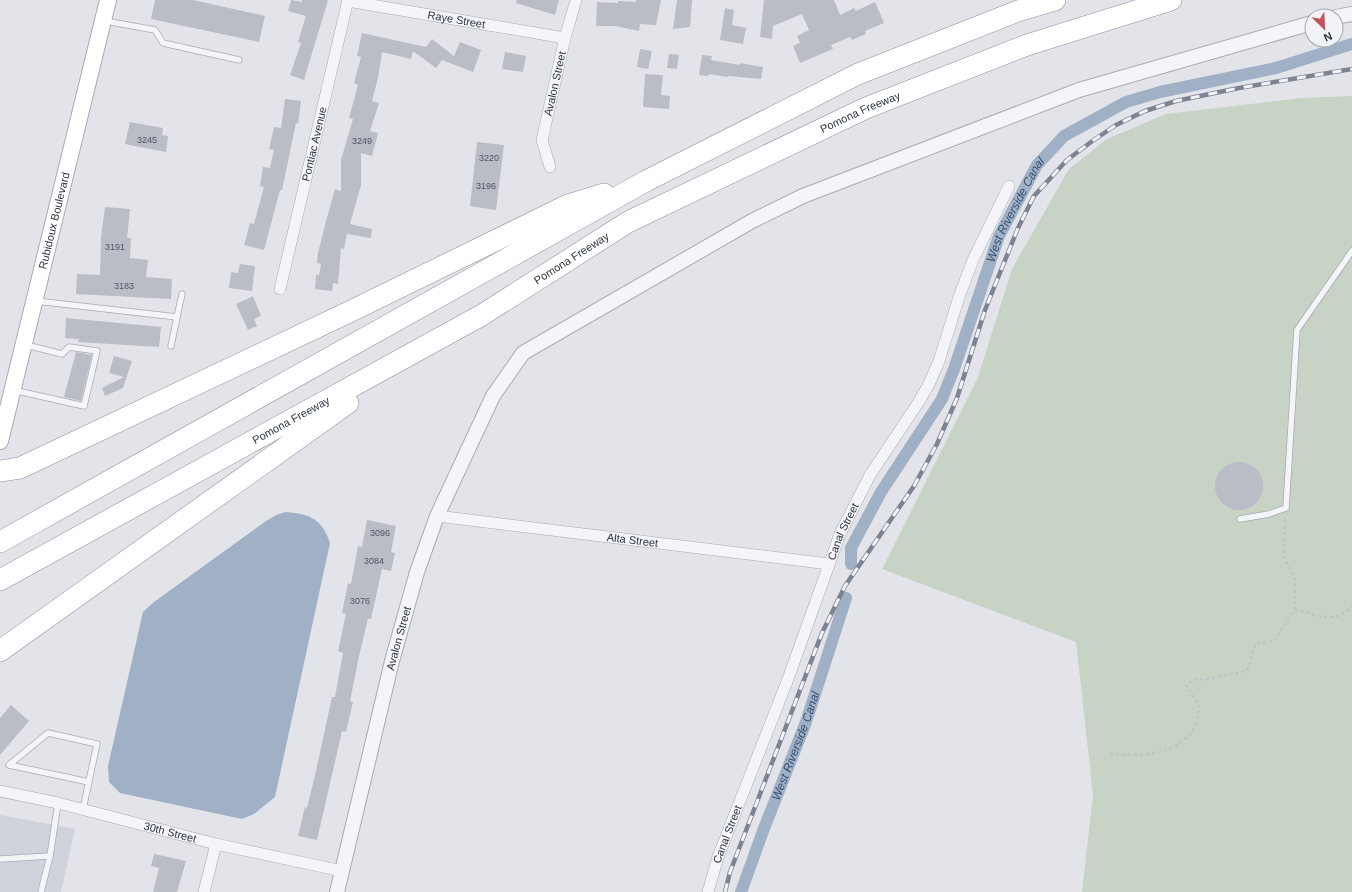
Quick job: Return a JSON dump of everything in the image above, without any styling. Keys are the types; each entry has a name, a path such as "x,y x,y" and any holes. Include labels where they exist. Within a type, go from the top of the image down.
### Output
{"highway":[{"path":"0,542 646,181 858,74 1018,11 1055,0"},
{"name":"Pomona Freeway","path":"0,580 482,315 628,222 866,108 1027,45 1172,0"},
{"path":"0,471 20,468 346,313 568,205 646,181"},
{"path":"0,651 331,414 482,315"}],"main road":[{"name":"Rubidoux Boulevard","path":"0,441 108,0"}],"street":[{"name":"Avalon Street","path":"550,166 542,140 565,38 576,0"},
{"name":"Raye Street","path":"348,1 565,38"},
{"name":"Pontiac Avenue","path":"280,289 348,1"},
{"name":"Avalon Street","path":"337,892 392,661 417,572 437,516 493,396 523,353 752,221 803,196 1080,90 1304,25"},
{"name":"Canal Street","path":"708,892 718,857 788,679 829,564 853,505 870,475 918,403 928,384 939,361 959,297 973,260 1009,186"},
{"name":"Alta Street","path":"437,516 829,564"},
{"name":"30th Street","path":"0,791 83,809 216,844 342,872"},
{"path":"204,892 216,844"}],"lane":[{"path":"103,21 155,30 163,43 239,60"},
{"path":"1240,519 1269,514 1286,508 1297,330 1352,251"},
{"path":"171,346 182,294"},
{"path":"34,301 177,317"},
{"path":"12,390 84,406 97,351 69,347 62,354 24,344"},
{"path":"83,809 89,782 97,744 48,733 9,765 89,782"},
{"path":"41,892 50,856 58,803"},
{"path":"0,859 50,856"}],"path":[{"path":"1110,754 1151,755 1180,744 1196,726 1198,705 1186,686 1193,680 1207,679 1247,671 1256,643 1274,641 1295,609 1295,579 1284,557 1286,508"},
{"path":"1295,609 1326,618 1346,614 1352,606"}],"shaded area":[{"path":"0,815 75,829 61,892 0,892"}],"green space":[{"path":"1352,96 1352,892 1082,892 1093,795 1076,642 882,569 978,377 1012,269 1069,169 1107,139 1166,114 1301,98"}],"water":[{"path":"286,512 302,514 314,519 323,528 330,543 275,797 254,814 242,819 120,793 109,782 108,766 143,612 154,602 266,521 276,515"}],"building":[{"path":"155,0 193,0 265,16 259,42 151,19"},
{"path":"291,0 302,2 302,0 328,0 304,80 290,75 301,43 298,42 306,16 288,11"},
{"path":"517,0 559,0 555,15 516,3"},
{"path":"636,0 661,0 656,25 640,24 639,31 615,26 596,26 597,2 618,3 618,1 636,2"},
{"path":"677,0 692,0 690,27 673,29"},
{"path":"764,0 834,0 840,15 854,8 856,11 875,2 884,23 865,31 866,34 852,40 850,37 831,45 833,49 800,63 793,46 800,43 797,36 809,30 802,14 773,26 772,39 760,37"},
{"path":"725,8 734,10 732,25 746,28 743,44 720,40"},
{"path":"362,33 426,47 432,39 454,56 460,42 481,50 473,72 442,60 436,68 413,51 411,59 382,52 378,78 372,101 379,103 370,131 378,133 372,156 361,153 361,185 350,224 372,229 371,238 347,234 344,249 341,248 338,284 333,283 332,291 315,289 316,275 319,275 321,264 317,263 318,253 325,225 335,189 341,191 341,160 353,119 349,118 358,85 354,83 361,57 357,56"},
{"path":"640,49 652,51 648,69 637,67"},
{"path":"505,52 526,56 523,72 502,69"},
{"path":"669,54 679,55 677,69 667,68"},
{"path":"702,55 712,56 711,60 763,67 761,79 727,77 709,74 708,76 699,75"},
{"path":"645,74 663,75 661,95 670,96 669,109 643,107"},
{"path":"285,99 301,101 298,124 296,123 282,190 280,190 264,250 244,245 250,223 254,224 264,187 260,186 263,167 270,168 274,150 269,149 274,127 281,128"},
{"path":"130,122 163,128 162,135 168,136 166,152 125,144"},
{"path":"477,142 504,145 496,210 470,206"},
{"path":"105,207 130,209 127,238 131,238 130,258 148,260 146,277 172,279 171,299 76,294 77,274 100,275 101,237"},
{"path":"240,264 255,266 252,291 229,288 231,272 238,273"},
{"path":"253,296 261,316 254,319 257,326 248,330 236,304"},
{"path":"66,318 161,327 159,347 78,342 79,339 65,338"},
{"path":"76,352 92,355 81,401 64,397"},
{"path":"114,356 132,361 123,388 105,396 102,388 124,377 109,373"},
{"path":"1239,462 1248,464 1256,469 1261,477 1263,486 1261,495 1256,503 1248,508 1239,510 1230,508 1222,503 1217,495 1215,486 1217,477 1222,469 1230,464"},
{"path":"367,520 396,526 391,552 395,553 391,571 382,569 371,619 368,619 350,701 353,702 346,732 342,731 317,840 298,836 305,807 307,808 332,697 335,697 343,653 338,651 346,614 342,613 348,583 351,584 358,546 362,547"},
{"path":"11,705 29,721 0,755 0,718"},
{"path":"154,854 186,861 177,892 153,892 159,868 151,866"}],"waterway":[{"name":"West Riverside Canal","path":"851,564 851,548 881,492 942,399 954,369 999,236 1037,165 1064,136 1126,102 1160,92 1276,68 1352,44"},
{"name":"West Riverside Canal","path":"741,892 763,831 806,722 846,598"}],"railway":[{"path":"725,892 730,872 822,633 845,586 914,486 937,444 957,398 985,310 1018,228 1034,196 1067,160 1116,125 1145,111 1176,101 1239,88 1352,69"}]}
